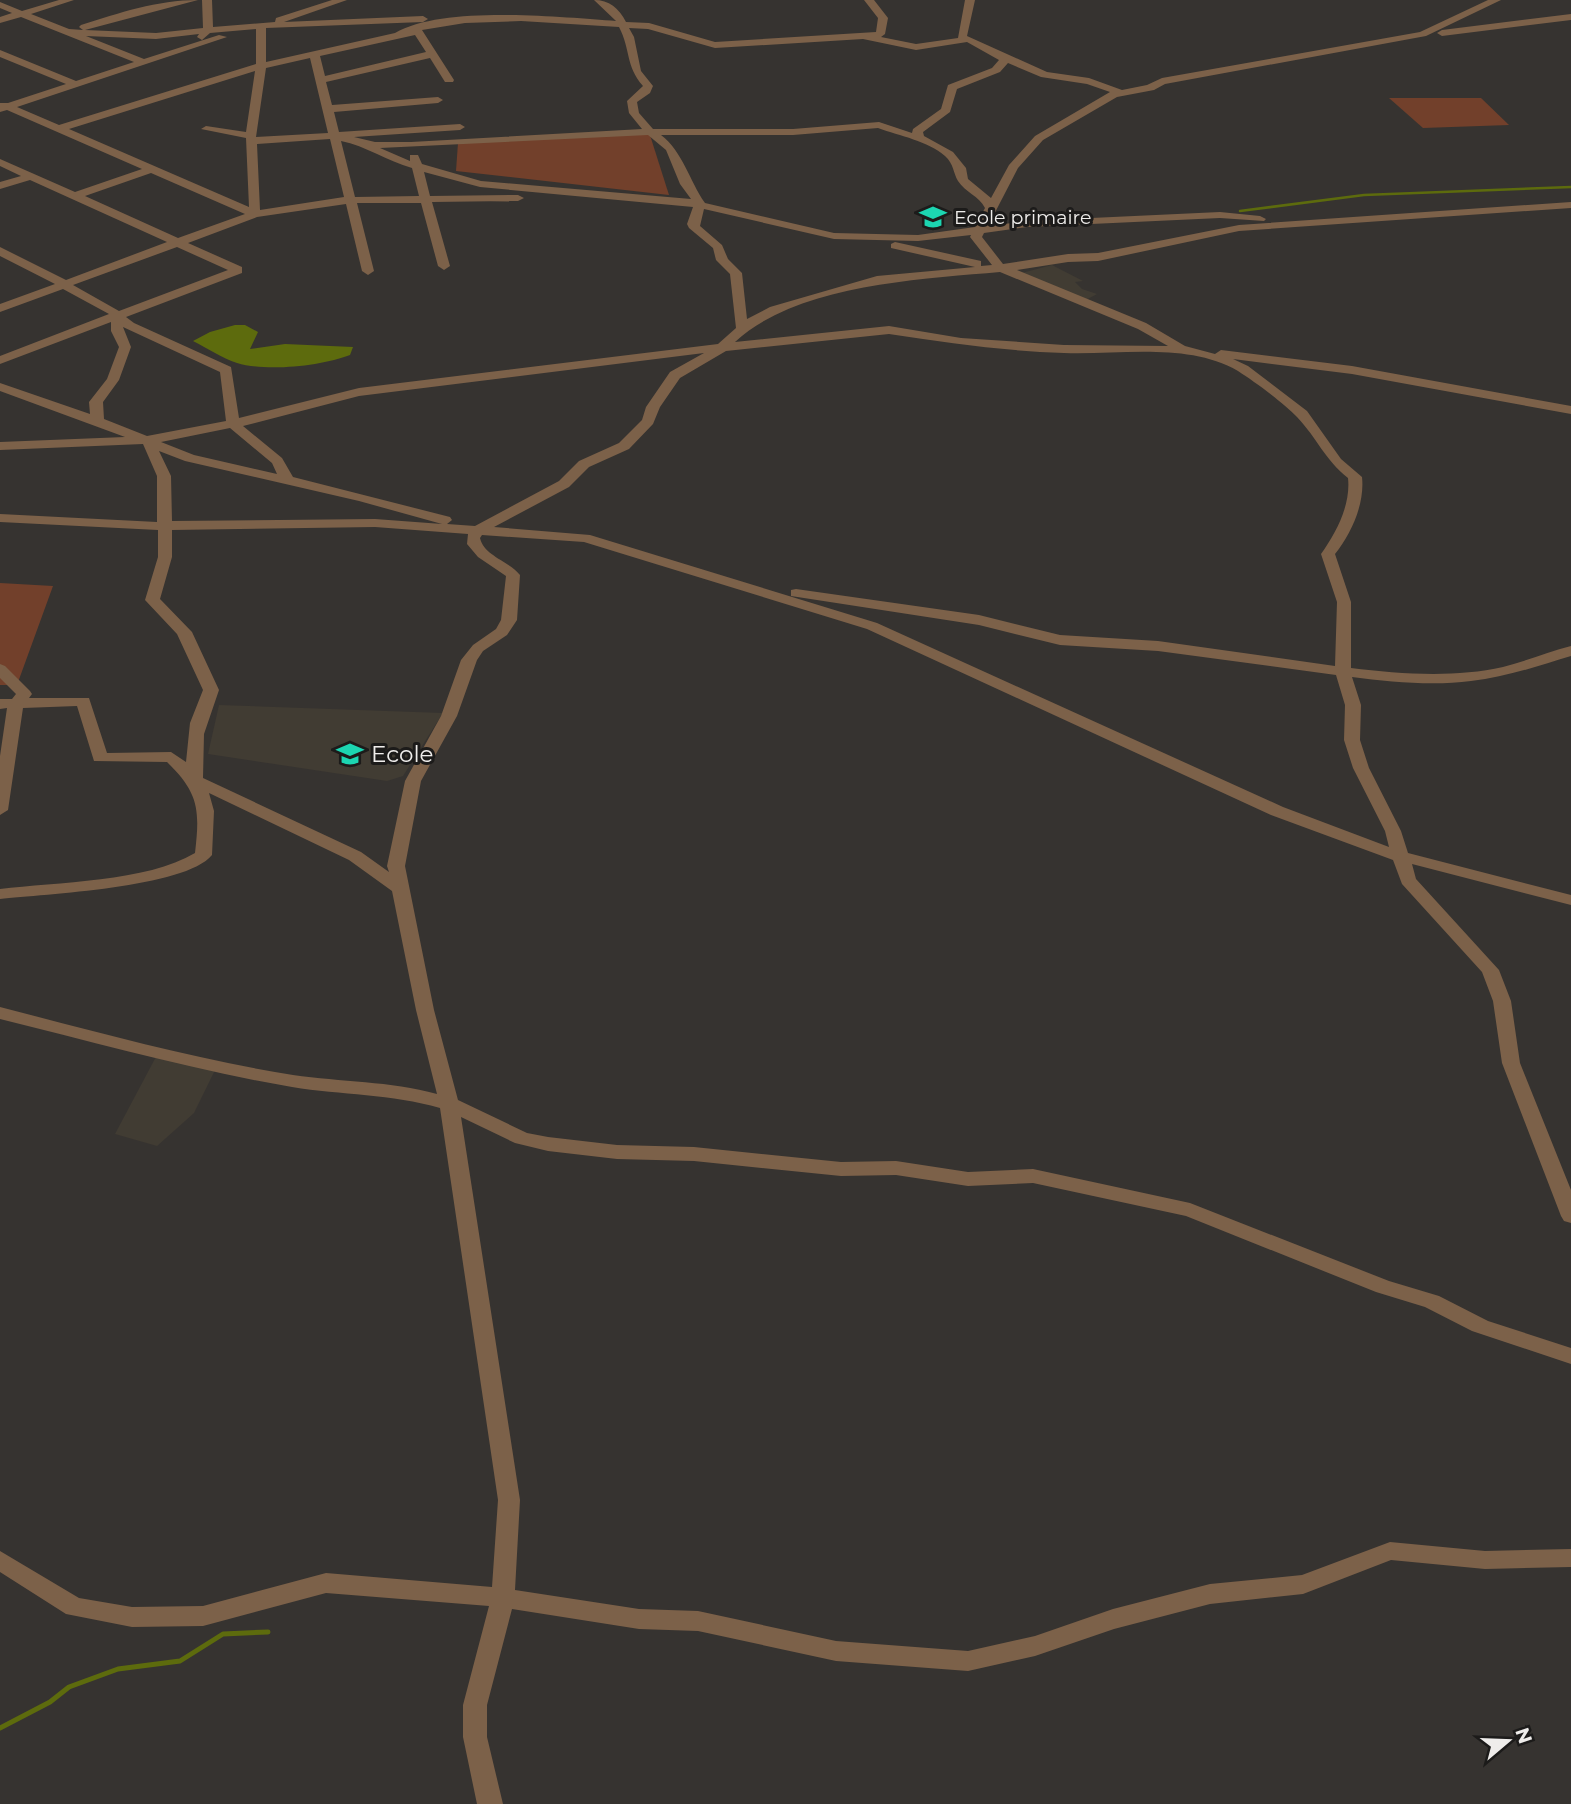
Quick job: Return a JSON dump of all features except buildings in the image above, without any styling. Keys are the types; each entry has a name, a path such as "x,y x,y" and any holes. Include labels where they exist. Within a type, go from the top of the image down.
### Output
{"street":[{"path":"0,20 69,0"},
{"path":"68,32 141,10 193,0"},
{"path":"207,0 208,31"},
{"path":"305,0 322,6"},
{"path":"2,106 342,0"},
{"path":"599,0 617,14 629,37 636,72 648,86 632,101 631,107 649,132 671,148 686,184 700,204"},
{"path":"68,32 156,36 261,25 521,18 649,26 715,46 880,34 883,18 869,0"},
{"path":"964,40 962,37 970,0"},
{"path":"1408,37 1454,22 1496,0"},
{"path":"0,5 145,63"},
{"path":"1000,268 976,241 1013,167 1039,138 1109,97 1237,66 1267,64 1408,37 1571,17"},
{"path":"397,36 410,29 465,20"},
{"path":"255,214 251,139 261,66 261,25"},
{"path":"185,50 208,31"},
{"path":"58,129 261,66 418,31 450,80"},
{"path":"863,36 916,47 964,40 985,46 1045,75 1089,81 1122,93"},
{"path":"0,53 76,85"},
{"path":"314,54 332,136 368,271"},
{"path":"320,80 432,54"},
{"path":"923,140 917,131 946,110 952,87 996,70 1002,66 1004,57"},
{"path":"326,109 438,100"},
{"path":"2,106 255,214"},
{"path":"332,136 363,143 411,145 649,132 793,132 879,125 923,140 949,154 960,168 963,180 986,199 991,208"},
{"path":"206,129 251,139 460,127"},
{"path":"407,130 443,266"},
{"path":"363,143 390,159 502,188 700,204 812,233 868,238 930,237 1027,224 1220,215 1306,223"},
{"path":"0,162 238,270 0,360"},
{"path":"75,196 152,169"},
{"path":"0,186 30,176"},
{"path":"0,308 255,214 349,201 583,193"},
{"path":"700,204 693,224 718,247 722,260 736,273 742,328"},
{"path":"489,1804 475,1737 475,1705 503,1598 509,1500 449,1104 396,866 413,781 449,716 469,660 478,648 502,632 509,620 513,575 508,567 473,545 478,530 564,484 584,464 624,446 648,422 653,407 676,375 721,348 742,328 774,310 870,281 1068,258 1098,257 1239,228 1571,205"},
{"path":"868,238 1000,268 1118,316 1188,350 1233,364 1302,414 1336,462 1355,477 1357,495 1347,514 1345,530 1328,554 1344,602 1343,672 1353,705 1355,749 1361,768 1393,831 1408,880 1490,970 1502,1001 1511,1063 1571,1216"},
{"path":"0,251 65,284 73,292 114,310 131,326 226,370 233,424 277,461 288,480"},
{"path":"97,421 96,402 113,380 125,347 117,331 117,315"},
{"path":"0,446 148,440 233,424 359,393 559,368 626,356 889,330 961,342 1065,349 1188,350 1352,370 1571,410"},
{"path":"0,387 148,440 190,458 362,496 478,530"},
{"path":"148,440 164,475 165,557 152,600 184,632 211,690 199,716 192,750 195,780"},
{"path":"0,518 165,526 375,523 586,538 872,626 1277,811 1399,856 1571,900"},
{"path":"768,593 805,593 875,607 920,610 979,620 1060,640 1158,646 1246,660 1410,678 1469,677 1505,671 1571,651"},
{"path":"0,669 24,694 8,704"},
{"path":"1,888 165,873 194,864 203,855 206,800 195,780 171,757 100,758 83,701 8,704"},
{"path":"0,810 8,704"},
{"path":"195,780 355,856 401,889"},
{"path":"0,1013 174,1058 294,1081 414,1094 449,1104 522,1138 548,1144 617,1152 694,1154 841,1169 895,1168 968,1179 1033,1176 1190,1210 1383,1287 1432,1301 1480,1326 1571,1356"},
{"path":"0,1560 74,1607 132,1617 203,1616 326,1583 503,1598 639,1619 698,1621 836,1651 968,1661 1035,1646 1113,1619 1210,1594 1303,1584 1390,1551 1485,1560 1571,1558"}],"shaded area":[{"path":"1389,98 1481,98 1509,125 1423,128"},
{"path":"649,132 669,195 456,171 458,143"},
{"path":"1052,265 1083,281 1075,282 1082,289 1097,294 1082,302 1018,274"},
{"path":"245,325 258,332 250,349 285,344 353,347 350,355 325,362 263,367 231,361 193,341 210,332"},
{"path":"0,583 53,586 17,685 0,685"},
{"path":"219,705 443,713 403,776 387,781 208,754"},
{"path":"158,1053 217,1066 194,1113 157,1146 115,1134"}],"waterway":[{"path":"1240,211 1364,195 1571,187"},
{"path":"0,1728 50,1702 69,1687 118,1669 180,1661 223,1634 268,1632"}],"place":[{"name":"Ecole primaire","path":"933,217"},
{"name":"Ecole","path":"350,754"}]}
